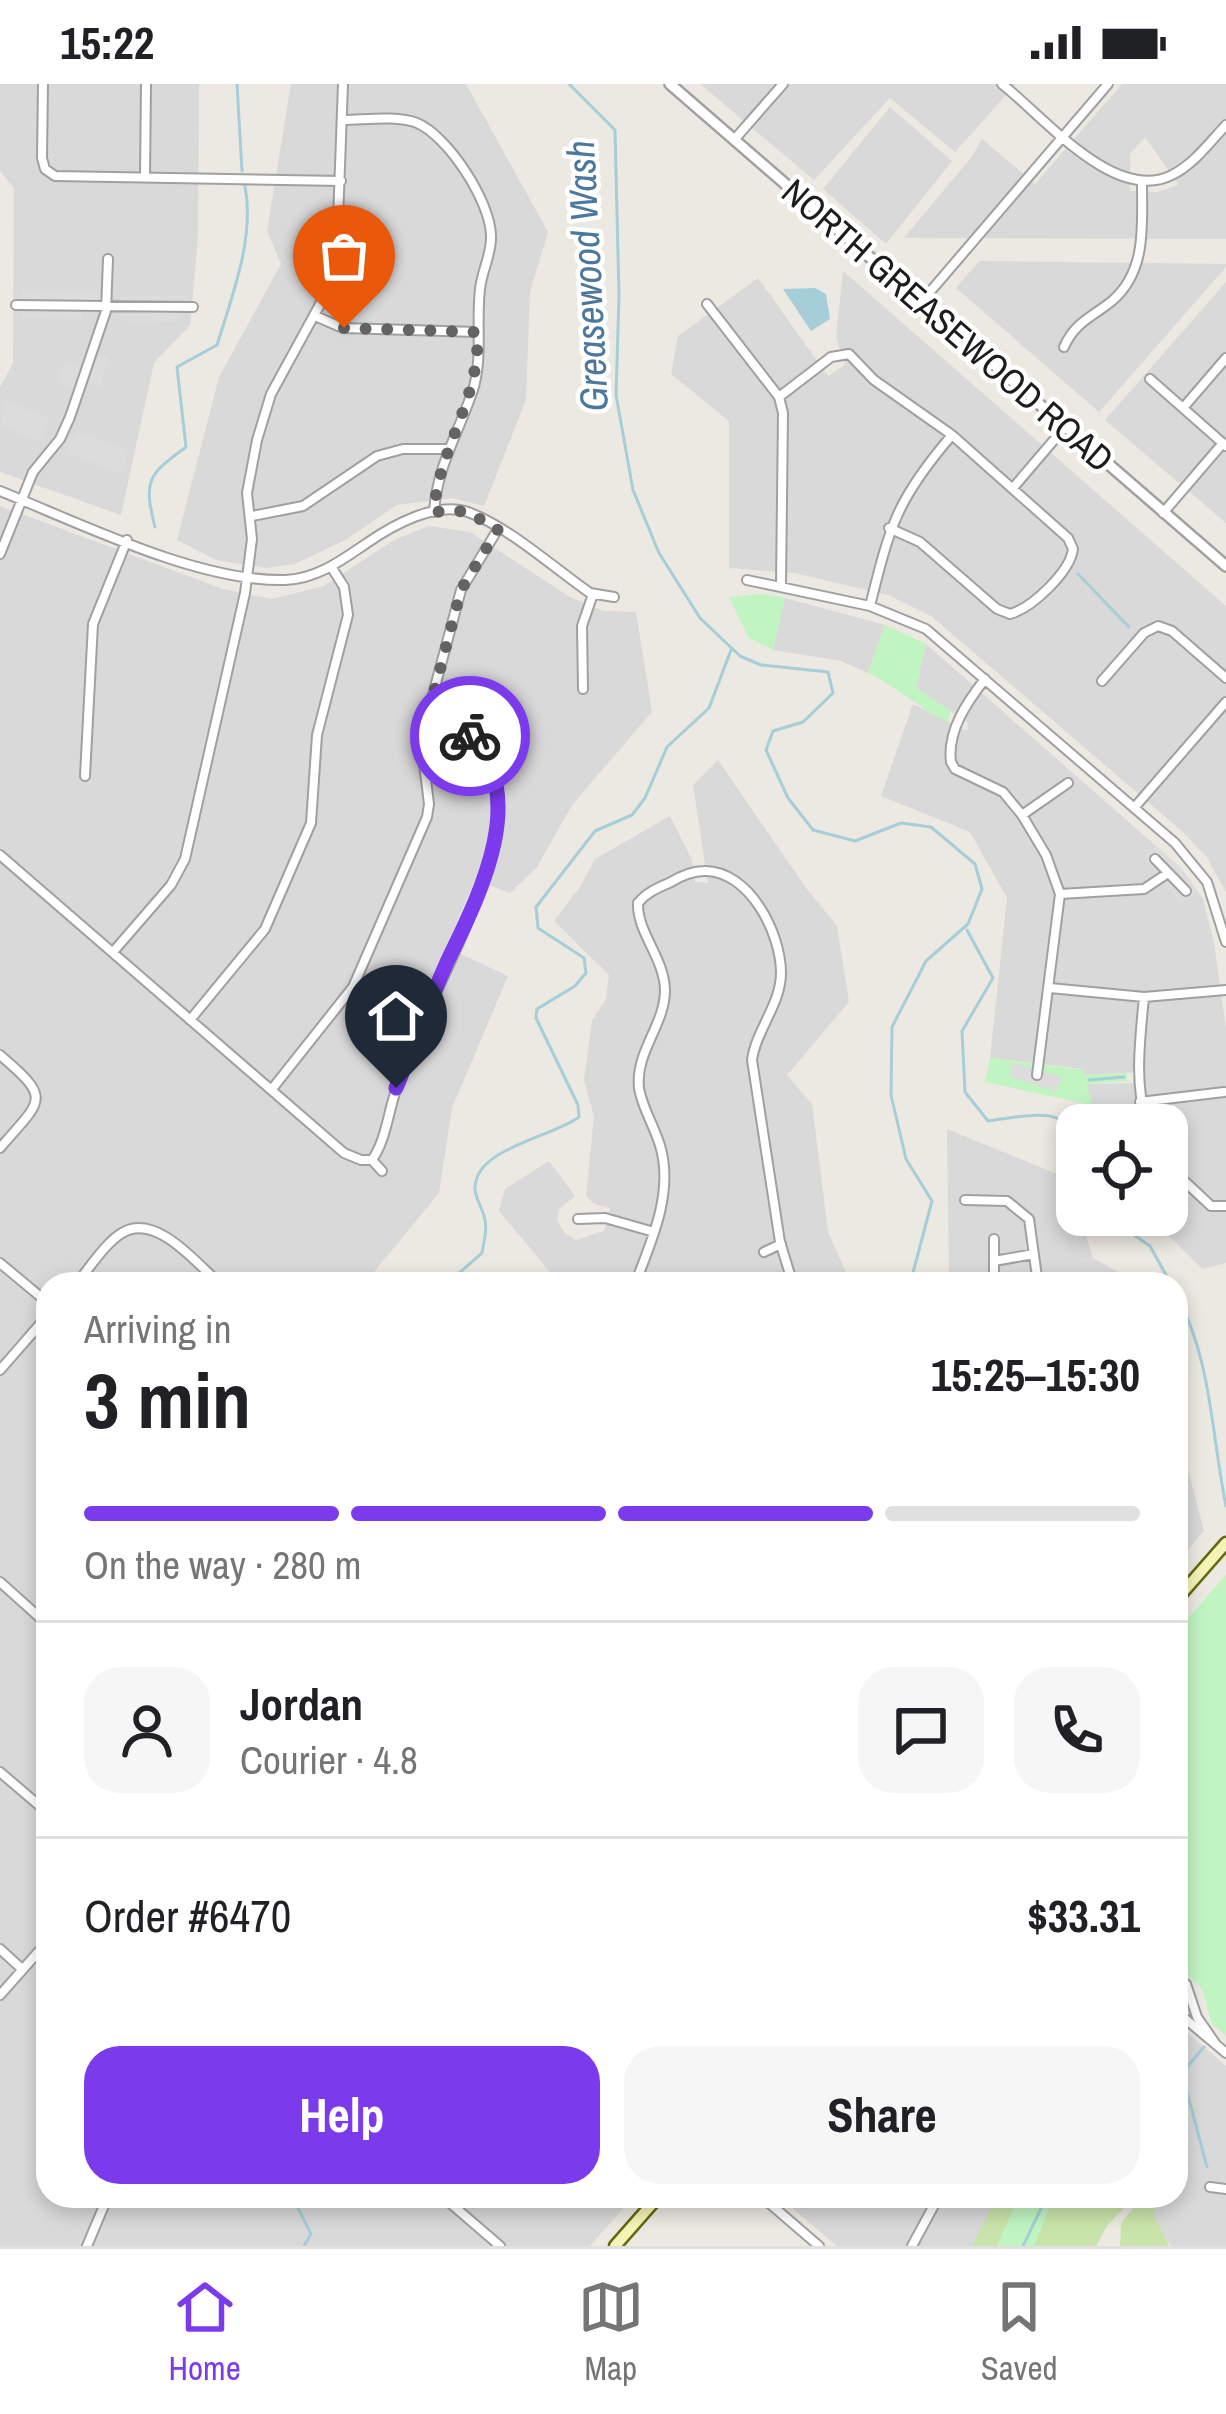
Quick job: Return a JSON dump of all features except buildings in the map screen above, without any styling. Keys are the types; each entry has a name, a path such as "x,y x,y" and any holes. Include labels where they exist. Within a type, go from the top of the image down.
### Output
{"main road":[{"path":"1188,1586 1226,1543"},
{"path":"615,2246 648,2208"}],"street":[{"path":"44,84 42,158 49,172 62,177 341,181"},
{"path":"145,177 146,84"},
{"path":"113,952 171,885 184,859 246,580 252,516 248,493 256,440 271,394 336,275 343,84"},
{"name":"NORTH GREASEWOOD ROAD","path":"670,84 1226,566"},
{"path":"734,140 783,84"},
{"path":"1002,84 1103,170 1142,183 1168,178 1191,164 1226,125"},
{"path":"923,300 1108,84"},
{"path":"343,120 416,123 447,145 490,226 474,386 436,482 434,512"},
{"path":"1064,347 1072,330 1114,299 1132,276 1141,242 1142,183"},
{"path":"0,554 33,472 60,439 70,417 106,308 108,259"},
{"path":"706,304 779,397 783,412 781,585"},
{"path":"16,305 194,307"},
{"path":"315,316 344,328 477,332"},
{"path":"779,397 844,351 874,380 952,434 1068,538 1075,551 1068,565 1025,608 1010,616 920,542 889,528"},
{"path":"1183,408 1226,358"},
{"path":"1150,379 1225,444 1163,513"},
{"path":"1013,488 1065,427"},
{"path":"871,607 889,528 912,482 952,434"},
{"path":"252,516 303,506 377,456 403,449 448,449"},
{"path":"0,491 203,570 246,580 292,580 332,567 400,522 434,512 465,511 593,594 614,597"},
{"path":"272,1089 353,987 400,880 429,804 420,752 461,590 498,529"},
{"path":"86,776 93,624 127,540"},
{"path":"190,1020 265,929 311,823 316,735 347,615 344,586 332,567"},
{"path":"747,580 871,607 926,629 1175,843 1207,882 1226,941"},
{"path":"583,689 582,626 593,594"},
{"path":"1102,681 1157,623 1226,678"},
{"path":"985,679 962,711 947,764 1003,793 1046,855 1060,893 1037,1075"},
{"path":"1134,808 1226,702"},
{"path":"372,1160 419,1030 476,906 497,825 496,787 489,761 457,728 427,719"},
{"path":"1022,815 1068,783"},
{"path":"0,855 344,1154 372,1160 382,1171"},
{"path":"1155,859 1186,891"},
{"path":"640,1272 664,1191 663,1155 639,1089 642,1056 665,994 661,960 635,902 704,870 742,885 764,916 778,951 781,977 755,1038 752,1060 781,1244 790,1272"},
{"path":"1060,893 1144,889 1168,872"},
{"path":"1050,988 1144,997 1226,990"},
{"path":"1144,997 1140,1102 1224,1092"},
{"path":"0,1055 34,1084 39,1095 0,1148"},
{"path":"1188,1185 1211,1207 1226,1206"},
{"path":"965,1200 1007,1201 1017,1206 1029,1219 1037,1272"},
{"path":"578,1219 604,1218 655,1232"},
{"path":"87,1272 122,1233 143,1228 166,1237 206,1272"},
{"path":"994,1240 994,1272"},
{"path":"764,1252 781,1244"},
{"path":"994,1261 1034,1254"},
{"path":"0,1262 36,1294"},
{"path":"0,1370 36,1329"},
{"path":"0,1582 36,1614"},
{"path":"0,1772 36,1804"},
{"path":"0,1949 22,1969"},
{"path":"0,1995 36,1954"},
{"path":"1188,1991 1214,2043"},
{"path":"1188,2021 1226,2053"},
{"path":"1210,2187 1226,2189"},
{"path":"87,2246 103,2208"},
{"path":"456,2208 500,2246"},
{"path":"774,2208 819,2246"},
{"path":"912,2246 933,2208"}],"shaded area":[{"path":"0,84 199,84 198,237 190,325 154,363 121,515 0,472 0,387 13,363 14,188 0,171"},
{"path":"291,84 466,84 548,232 530,292 526,400 484,506 452,498 397,505 347,539 295,564 266,568 216,560 177,540 219,377 281,264 267,231"},
{"path":"700,84 1016,84 955,152 890,98 814,180"},
{"path":"1122,84 1226,84 1226,239 904,238 982,139 1035,184","holes":["1145,137 1178,185 1158,192 1130,191 1130,154"]},
{"path":"890,107 952,161 886,244 823,189"},
{"path":"979,261 1226,267 1099,412 956,288"},
{"path":"843,271 1226,606 1226,892 1206,856 1183,832 931,616 888,595 794,573 729,568 729,421 671,374 678,336 758,278 828,376 845,365 836,337"},
{"path":"1226,282 1226,523 1105,420"},
{"path":"22,291 101,293 101,312 82,312 81,319 22,318"},
{"path":"120,295 187,296 187,305 180,305 180,322 121,321"},
{"path":"90,351 109,357 101,387 78,379 75,388 57,381 64,362 82,369"},
{"path":"6,399 50,419 39,442 0,425"},
{"path":"79,432 128,450 122,474 66,453"},
{"path":"0,506 223,589 272,599 324,586 394,540 429,526 470,532 570,597 603,611 636,612 652,712 572,805 537,867 510,893 475,880 446,947 508,976 452,1108 439,1193 374,1272 36,1272 36,2208 623,2208 590,2246 0,2246"},
{"path":"785,598 885,625 868,673 841,661 773,650"},
{"path":"926,644 1181,868 1203,899 1226,1029 1226,1263 1202,1269 1169,1236 1188,1236 1188,1104 1091,1104 1086,1084 1144,1083 1143,1072 1084,1075 1083,1069 990,1058 1007,898 970,832 881,796 913,704 967,731 968,723 916,688"},
{"path":"718,760 837,926 849,1002 787,1075 812,1104 828,1232 846,1272 550,1272 499,1211 505,1189 549,1161 575,1196 559,1209 557,1220 564,1232 576,1240 604,1231 610,1208 586,1196 594,1117 584,1080 592,1020 606,999 609,975 554,921 595,859 670,816 692,860 695,882 708,883 693,785"},
{"path":"1156,846 1181,868 1198,892 1181,904 1143,859"},
{"path":"1013,1063 1062,1077 1056,1092 1009,1076"},
{"path":"947,1129 1056,1174 1056,1236 1086,1236 1093,1258 1118,1272 949,1272"},
{"path":"1188,1470 1204,1531 1188,1549"},
{"path":"1188,2033 1226,2066 1226,2246 1171,2246 1149,2215 1149,2208 1188,2208"},
{"path":"792,2208 1014,2208 997,2246 837,2246"}],"green space":[{"path":"729,597 785,598 773,650 749,638"},
{"path":"885,625 926,644 916,688 951,711 947,722 868,673"},
{"path":"990,1058 1084,1070 1084,1075 1127,1073 1127,1081 1087,1084 1092,1104 985,1082"},
{"path":"1226,1575 1226,2036 1212,2024 1202,1988 1188,1975 1188,1618"},
{"path":"991,2208 1039,2208 1020,2246 972,2246"},
{"path":"1014,2208 1049,2208 1034,2246 997,2246"},
{"path":"1045,2208 1124,2208 1096,2246 1027,2246"},
{"path":"1133,2208 1154,2208 1169,2246 1120,2246 1121,2223"}],"water":[{"path":"815,288 826,294 830,319 811,331 783,289"}],"waterway":[{"path":"237,84 242,171"},
{"name":"Greasewood Wash","path":"569,84 615,130 616,395 633,490 659,553 700,618 740,656 761,665 828,672 833,693 803,722 773,731 766,750 788,798 813,830 855,841 901,823 931,827 975,864 982,889 968,924 926,961 892,1027 891,1095 906,1159 932,1201 913,1272"},
{"path":"155,527 149,499 152,480 186,447 177,367 217,345 244,246 245,186"},
{"path":"1078,574 1129,627"},
{"path":"460,1272 482,1253 486,1225 475,1189 487,1163 579,1117 578,1105 536,1018 537,1009 575,986 586,973 584,958 538,928 536,907 595,831 632,815 645,798 667,747 709,708 731,650"},
{"path":"967,930 993,978 962,1031 965,1092 988,1121 1039,1115 1056,1118"},
{"path":"1089,1080 1124,1077"},
{"path":"1135,1236 1150,1246 1164,1272"},
{"path":"1188,1319 1204,1371 1226,1506"},
{"path":"1188,2066 1204,2047"},
{"path":"1188,2096 1207,2167"},
{"path":"298,2208 311,2234 304,2246"},
{"name":"Greasewood Wash","path":"1023,2246 1041,2208"}],"way so far":[{"path":"344,328 477,332 474,386 436,482 434,512 465,511 498,529 461,590 427,719 470,736"}],"route":[{"path":"396,1088 476,906 491,856 497,825 496,787 489,761 470,736"}]}
